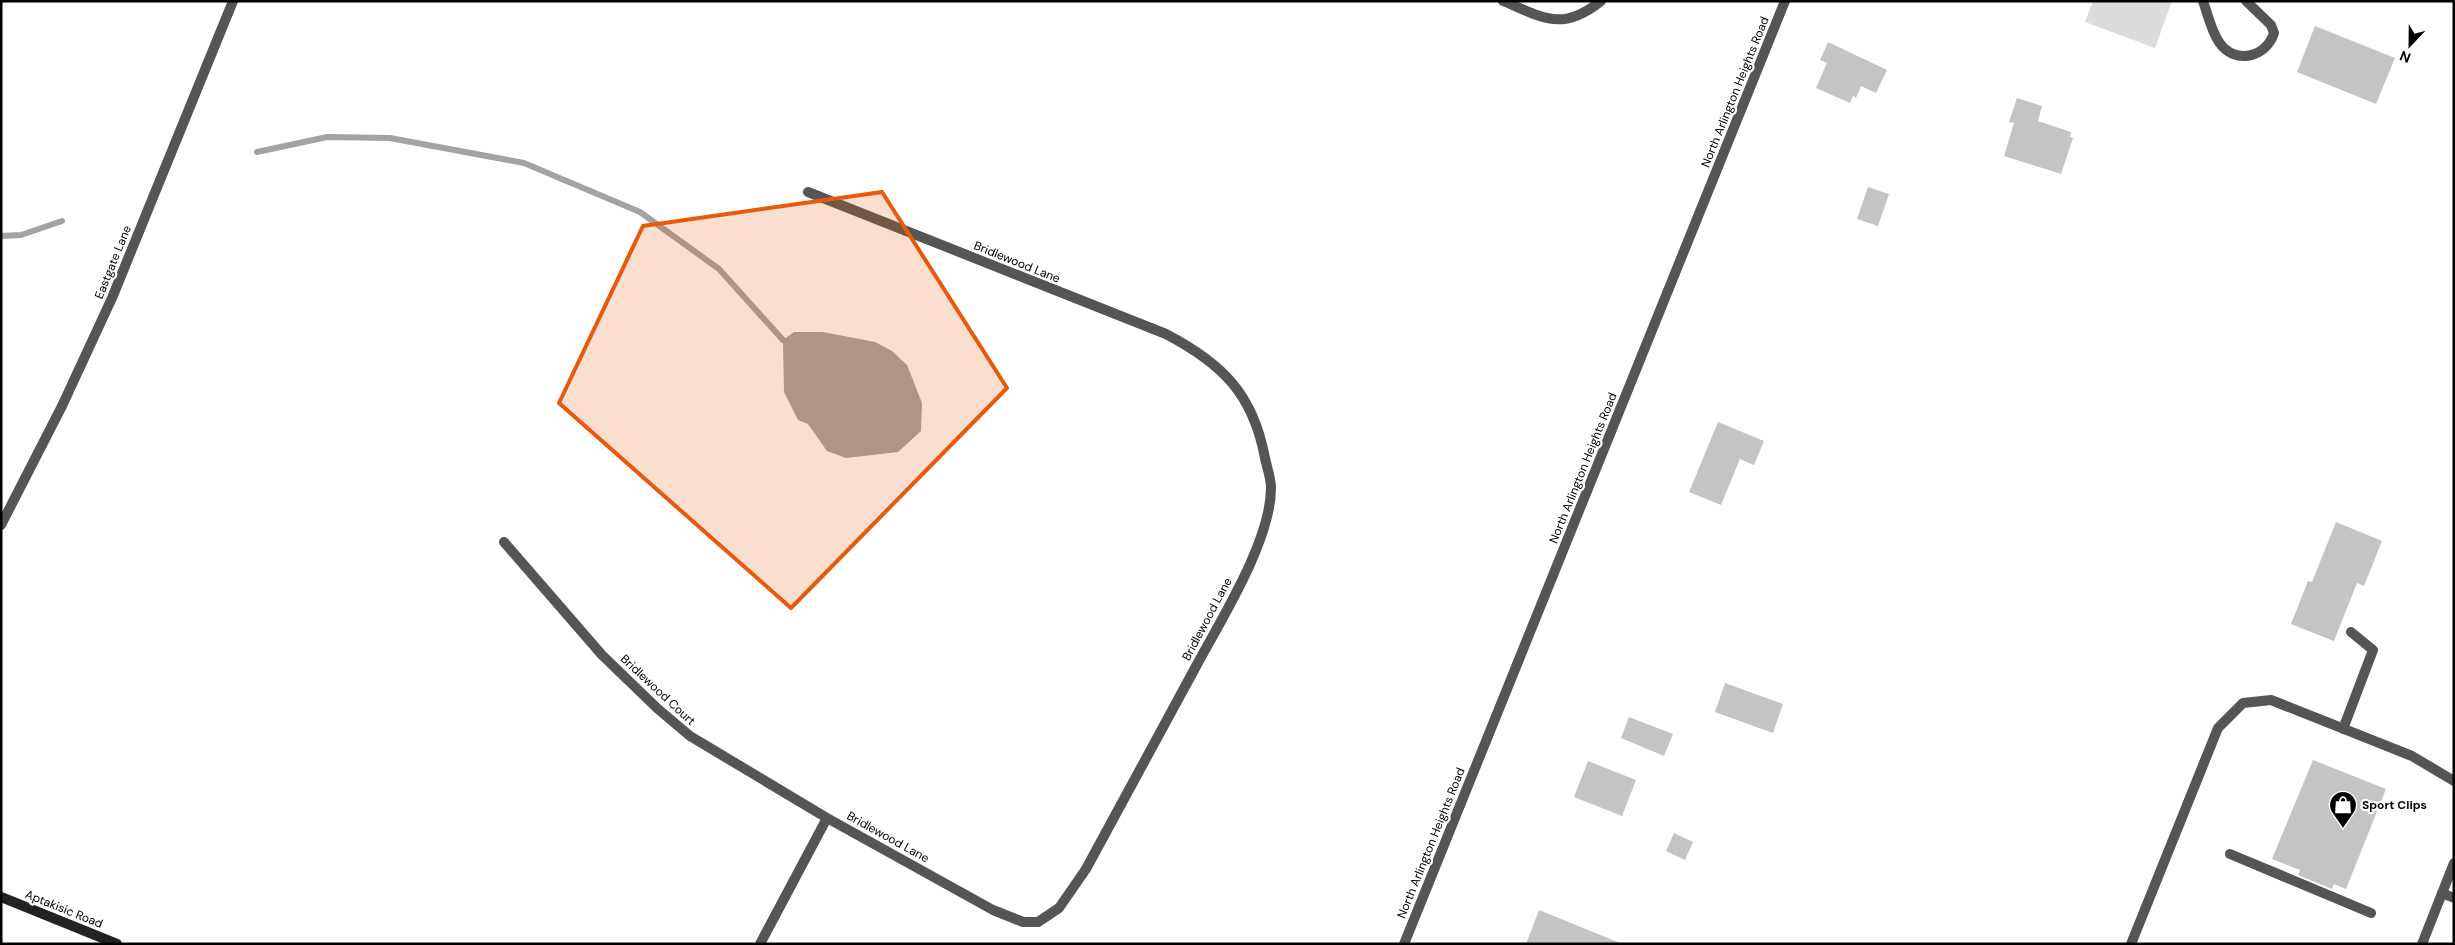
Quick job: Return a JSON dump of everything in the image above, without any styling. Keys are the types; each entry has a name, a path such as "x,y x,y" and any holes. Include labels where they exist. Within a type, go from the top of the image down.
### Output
{"main road":[{"name":"Aptakisic Road","path":"1,897 117,944"}],"street":[{"name":"Eastgate Lane","path":"1,525 62,406 112,298 233,1"},
{"path":"1503,1 1540,16 1565,21 1585,13 1601,1"},
{"name":"North Arlington Heights Road","path":"1404,944 1785,1"},
{"path":"2203,1 2213,32 2220,44 2232,53 2247,56 2261,52 2270,45 2274,33 2271,24 2246,1"},
{"name":"Bridlewood Lane","path":"760,944 828,818 993,910 1023,922 1038,922 1048,918 1059,908 1086,870 1247,573 1268,515 1271,487 1261,436 1253,413 1238,391 1218,368 1196,350 1166,334 808,192"},
{"name":"Bridlewood Court","path":"504,542 602,655 658,709 690,736 828,818"},
{"path":"2343,729 2373,650 2351,632"},
{"path":"2131,944 2218,728 2243,703 2271,700 2412,756 2454,781"},
{"path":"2230,854 2371,913"},
{"path":"2422,944 2454,863"},
{"path":"2442,893 2454,898"}],"highlighted area":[{"path":"882,192 1007,388 791,608 559,403 643,226"}],"shaded area":[{"path":"2093,1 2172,1 2155,48 2085,22"},
{"path":"794,332 823,332 875,342 892,351 907,365 922,403 921,431 898,452 846,458 827,451 808,424 798,420 784,392 783,340"}],"building":[{"path":"2315,26 2395,58 2376,104 2297,72"},
{"path":"1828,42 1887,70 1876,93 1861,86 1856,98 1853,96 1850,103 1816,88 1827,63 1820,60"},
{"path":"2017,98 2042,106 2038,121 2071,132 2070,137 2073,138 2061,174 2004,156 2014,123 2009,122"},
{"path":"1868,187 1889,194 1878,226 1857,219"},
{"path":"1718,422 1764,441 1754,465 1740,459 1721,505 1689,492"},
{"path":"2336,522 2382,541 2364,586 2357,583 2334,641 2291,624 2308,581 2312,582"},
{"path":"1725,683 1783,704 1773,733 1715,712"},
{"path":"1629,717 1673,734 1664,756 1621,738"},
{"path":"2313,760 2386,789 2346,889 2334,884 2332,889 2298,875 2300,870 2272,859"},
{"path":"1588,761 1636,780 1622,816 1574,797"},
{"path":"1674,833 1693,842 1685,860 1666,851"},
{"path":"1539,910 1620,943 1620,944 1526,944"}],"waterway":[{"path":"257,152 327,137 390,138 524,163 640,212 719,269 783,340"},
{"path":"1,236 21,235 62,221"}],"place":[{"name":"Sport Clips","path":"2343,829"}]}
